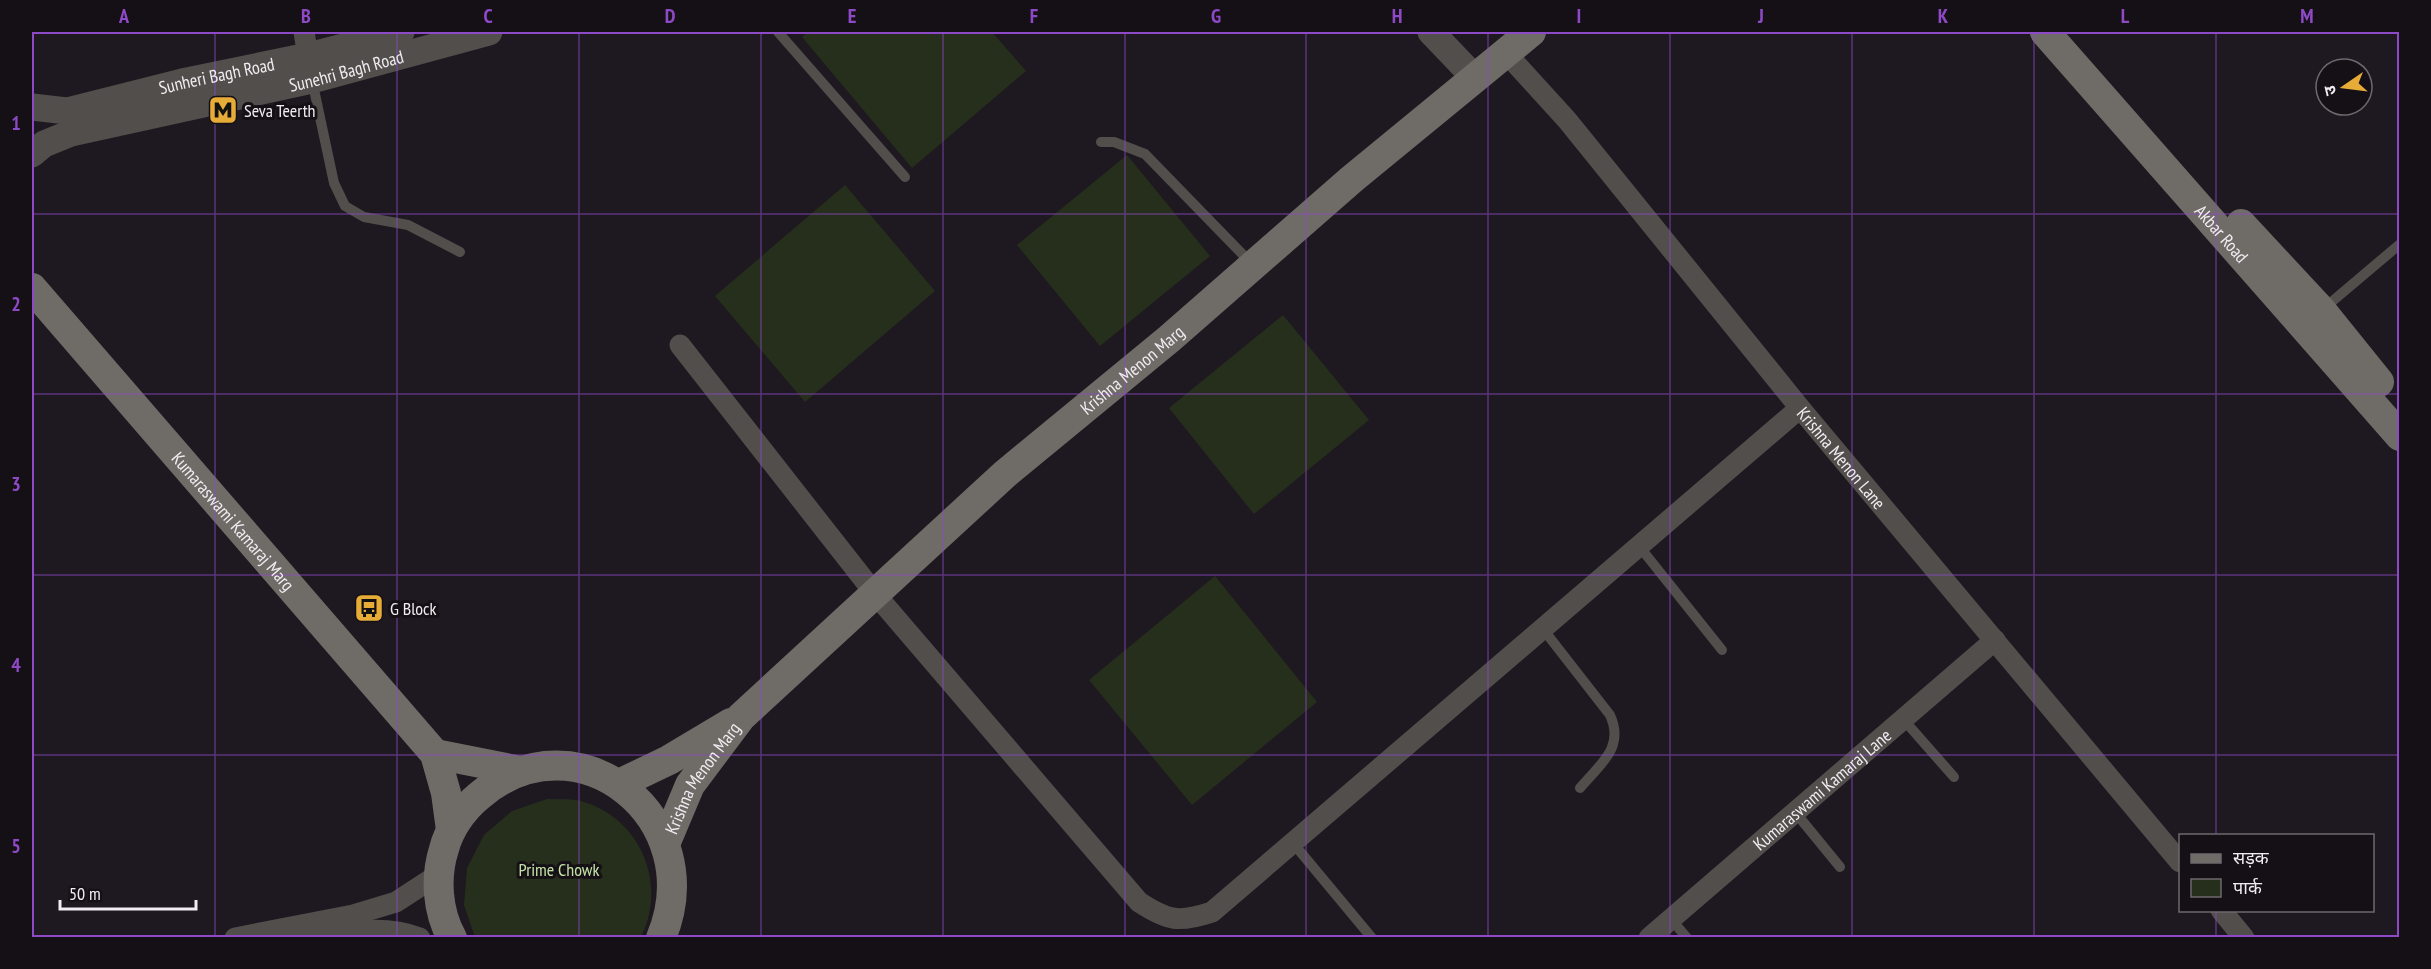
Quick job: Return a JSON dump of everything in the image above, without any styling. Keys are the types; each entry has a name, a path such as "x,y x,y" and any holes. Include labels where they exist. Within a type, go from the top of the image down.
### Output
{"main road":[{"name":"Krishna Menon Marg","path":"666,842 690,785 741,717 1005,474 1253,266 1352,179 1531,32"},
{"name":"Akbar Road","path":"2044,32 2400,436"},
{"name":"Akbar Road","path":"2070,32 2182,160 2321,310 2400,407"},
{"name":"Kumaraswami Kamaraj Marg","path":"32,288 435,754 446,793 451,830"},
{"name":"Krishna Menon Marg","path":"619,784 669,760 741,717"},
{"path":"435,754 521,771"},
{"path":"452,938 442,915 439,874 441,859 451,830 469,805 492,784 521,771 546,766 571,767 596,773 619,784 647,809 666,842 673,873 672,905 662,937"}],"street":[{"name":"Sunheri Bagh Road","path":"32,107 67,111 182,82 308,56 401,32"},
{"name":"Sunehri Bagh Road","path":"32,154 44,144 71,133 308,56 489,32"},
{"path":"1431,32 1490,66"},
{"path":"1456,32 1490,66"},
{"name":"Krishna Menon Lane","path":"1490,66 1567,120 1800,408 2179,860"},
{"path":"680,345 876,595 1139,902 1162,918 1189,920 1212,912 1800,408"},
{"name":"Kumaraswami Kamaraj Lane","path":"1649,938 1995,640"},
{"path":"235,938 353,915 396,902 439,874"},
{"path":"2223,912 2244,938"},
{"path":"315,938 359,929 403,931 420,938"}],"lane":[{"path":"778,32 905,177"},
{"path":"308,56 334,183 345,206 364,217 408,225 460,252"},
{"path":"1101,142 1114,142 1145,154 1253,266"},
{"path":"2321,310 2400,244"},
{"path":"1640,546 1722,650"},
{"path":"1543,628 1610,715 1617,729 1616,740 1610,752 1580,788"},
{"path":"1903,719 1954,777"},
{"path":"1795,812 1840,867"},
{"path":"1293,843 1372,938"},
{"path":"1671,919 1686,938"}],"green space":[{"path":"808,32 992,32 1026,71 912,168 802,37"},
{"path":"1127,155 1210,256 1100,346 1017,245"},
{"path":"845,185 935,291 805,402 715,296"},
{"path":"1283,315 1369,420 1254,514 1169,408"},
{"path":"1215,576 1317,702 1192,805 1089,680"},
{"name":"Prime Chowk","path":"547,799 580,801 604,811 621,823 634,839 644,857 650,876 651,897 648,917 641,937 475,937 464,905 467,868 484,835 512,811"}],"place":[{"name":"Seva Teerth","path":"223,110"},
{"name":"G Block","path":"369,608"}]}
